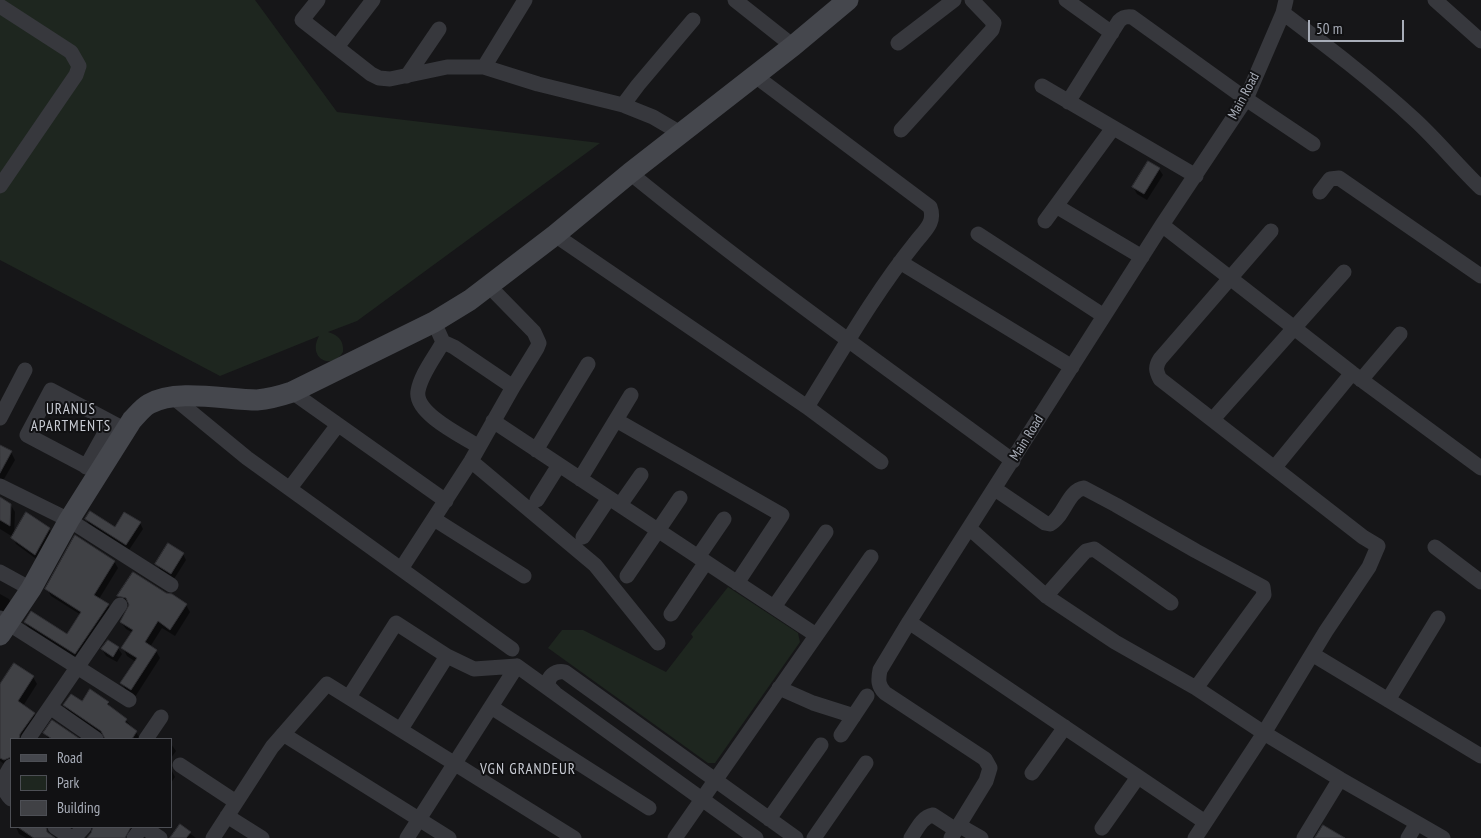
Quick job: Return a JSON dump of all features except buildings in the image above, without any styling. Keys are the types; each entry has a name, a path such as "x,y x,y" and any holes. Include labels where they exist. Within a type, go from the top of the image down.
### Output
{"street":[{"path":"318,0 302,20 371,74 379,78 390,79 447,67 484,67 538,84 623,105 653,117 682,134"},
{"path":"337,47 373,0"},
{"path":"484,67 525,0"},
{"path":"734,0 793,46"},
{"path":"129,700 2,625 31,589 69,520 92,470 118,426 149,404 163,399 202,396 258,400 292,392 434,322 489,286 555,235 848,0"},
{"path":"898,43 954,0"},
{"path":"901,130 992,30 994,23 972,0"},
{"path":"1066,0 1112,33"},
{"path":"1435,0 1481,41"},
{"path":"0,6 71,52 79,66 76,75 0,186"},
{"path":"1285,6 1415,120 1481,188"},
{"name":"Main Road","path":"956,831 990,768 985,759 885,693 879,684 880,670 1142,256 1246,99 1285,6"},
{"path":"1068,102 1123,18 1132,17 1312,144"},
{"path":"623,105 693,20"},
{"path":"407,76 439,29"},
{"path":"754,75 930,207 933,214 932,220 900,262 848,339 807,407"},
{"path":"1042,86 1196,176"},
{"path":"1045,221 1113,128"},
{"path":"630,173 719,245 1013,461"},
{"path":"1320,192 1330,179 1339,178 1481,276"},
{"path":"1056,206 1142,256"},
{"path":"1162,226 1357,377 1481,468"},
{"path":"1195,838 1264,733 1326,631 1369,567 1378,546 1363,537 1160,379 1156,371 1156,365 1160,359 1270,231"},
{"path":"978,234 1104,316"},
{"path":"555,235 807,407 880,462"},
{"path":"900,262 1072,367"},
{"path":"1213,419 1344,272"},
{"path":"401,569 446,501 539,343 534,332 489,286"},
{"path":"434,322 443,342 454,347 513,387"},
{"path":"1275,467 1357,377 1400,334"},
{"path":"443,342 422,379 417,392 419,402 427,413 478,446"},
{"path":"536,450 588,364"},
{"path":"0,418 25,370"},
{"path":"92,470 27,435 50,390 118,426"},
{"path":"292,392 337,426 446,501"},
{"path":"580,479 631,395"},
{"path":"174,398 246,458 512,649"},
{"path":"616,420 782,515 737,583"},
{"path":"493,421 816,635"},
{"path":"290,488 337,426"},
{"path":"470,461 595,565 658,643"},
{"path":"537,500 559,465"},
{"path":"583,537 641,474"},
{"path":"0,486 69,520 171,585"},
{"path":"995,489 1045,523 1050,524 1057,520 1075,492 1084,488 1263,587 1264,595 1196,688"},
{"path":"627,576 680,498"},
{"path":"434,519 524,576"},
{"path":"671,614 724,519"},
{"path":"969,528 1046,596 1115,642 1196,688 1264,733 1340,779 1443,838"},
{"path":"774,607 826,532"},
{"path":"1435,547 1481,582"},
{"path":"1046,596 1086,551 1094,550 1171,603"},
{"path":"675,838 871,556"},
{"path":"0,572 31,589"},
{"path":"29,738 120,605"},
{"path":"1388,700 1438,618"},
{"path":"909,622 1205,822"},
{"path":"348,697 396,623 447,656 474,669 516,666 756,838"},
{"path":"1312,654 1481,756"},
{"path":"401,729 447,656"},
{"path":"407,838 516,666"},
{"path":"556,694 549,687 548,683 552,675 560,671 571,676 796,838"},
{"path":"213,838 272,747 327,684 455,762 574,838"},
{"path":"779,688 813,703 854,716"},
{"path":"841,735 867,696"},
{"path":"491,706 649,808"},
{"path":"50,707 95,738"},
{"path":"147,738 161,717"},
{"path":"1032,773 1064,727"},
{"path":"283,734 449,838"},
{"path":"769,818 821,744"},
{"path":"814,838 866,763"},
{"path":"180,766 236,802"},
{"path":"10,768 0,784 2,790 10,798"},
{"path":"1102,828 1138,777"},
{"path":"1304,838 1340,779"},
{"path":"911,838 923,820 927,816 933,815 956,831 981,838"},
{"path":"227,816 262,838"},
{"path":"1408,838 1417,823"},
{"path":"57,828 73,838 83,828"},
{"path":"144,828 160,838"}],"green space":[{"path":"0,0 255,0 337,112 600,143 357,321 328,332 337,336 341,341 343,352 338,358 327,361 318,356 316,344 319,336 220,376 0,260"},
{"path":"728,587 798,633 800,642 715,763 708,763 548,648 562,630 583,630 666,672 693,637 691,634"}],"district":[{"name":"URANUS APARTMENTS","path":"71,418"},
{"name":"VGN GRANDEUR","path":"528,770"}]}
